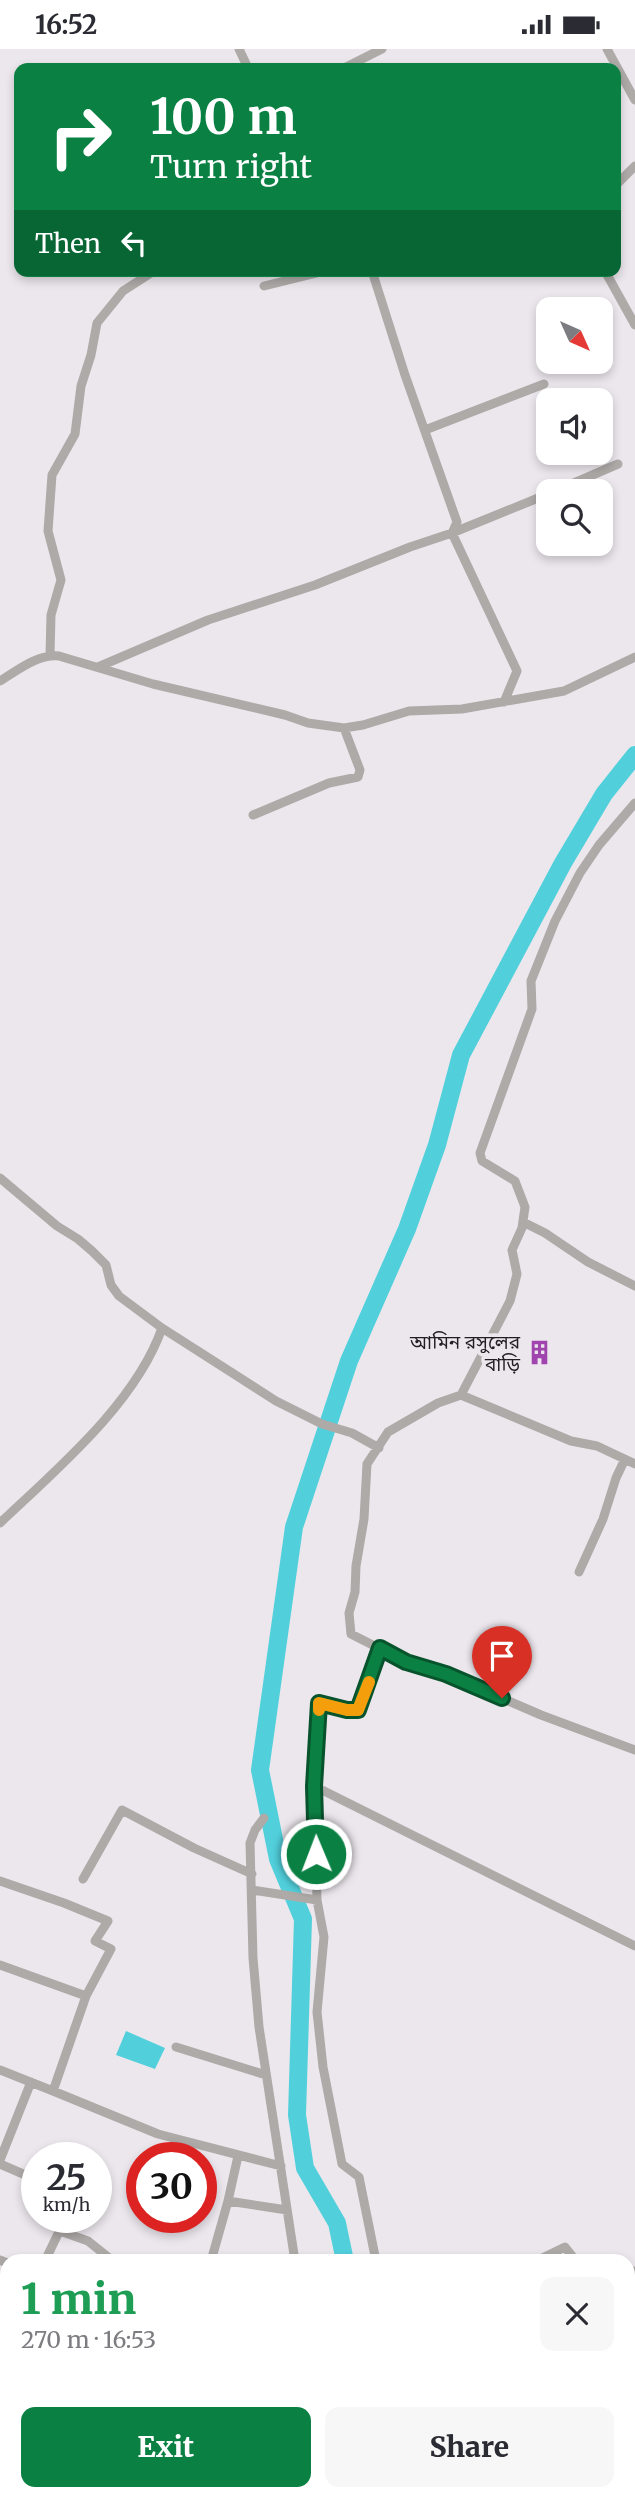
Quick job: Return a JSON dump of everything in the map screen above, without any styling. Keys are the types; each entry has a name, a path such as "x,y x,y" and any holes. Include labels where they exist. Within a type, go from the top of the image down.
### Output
{"street":[{"path":"354,63 382,49"},
{"path":"621,74 635,100"},
{"path":"621,180 635,166"},
{"path":"50,655 51,615 61,580 48,531 52,475 75,434 81,386 97,323 123,291 145,277"},
{"path":"264,286 301,277"},
{"path":"374,277 457,522 452,534 517,671 504,702"},
{"path":"609,277 635,325"},
{"path":"425,430 544,384"},
{"path":"583,479 618,464"},
{"path":"98,667 208,620 315,585 411,547 452,534 536,499"},
{"path":"0,681 34,660 50,655 308,723 344,728 409,711 462,709 564,691 635,657"},
{"path":"253,815 318,787 358,777 360,770 344,728"},
{"path":"461,1395 510,1301 517,1274 512,1249 523,1222 525,1207 515,1181 482,1161 480,1153 532,1009 531,981 555,921 580,873 599,845 635,803"},
{"path":"0,1178 57,1226 92,1251 106,1265 111,1285 119,1296 162,1328 275,1401 322,1424 352,1433 379,1448"},
{"path":"523,1222 545,1233 588,1262 635,1286"},
{"path":"0,1523 60,1466 138,1378 154,1352 162,1328"},
{"path":"635,1464 597,1446 560,1436 461,1395 438,1403 388,1432 368,1464 355,1592 349,1613 351,1634 406,1662 446,1674 635,1750"},
{"path":"579,1572 603,1519 612,1488 625,1459"},
{"path":"375,2254 359,2177 342,2164 323,2067 317,2012 324,1937 317,1900 314,1786 319,1703 358,1710 380,1648"},
{"path":"314,1786 635,1946"},
{"path":"83,1879 122,1810 194,1848 252,1874"},
{"path":"264,1818 250,1843 254,1958 259,2027 294,2254"},
{"path":"0,1881 108,1921 95,1941 111,1949 86,1996 53,2091"},
{"path":"252,1890 317,1900"},
{"path":"0,1965 86,1996"},
{"path":"176,2047 266,2075"},
{"path":"0,2070 158,2134 281,2167"},
{"path":"21,2172 0,2162 31,2082"},
{"path":"0,2131 10,2135"},
{"path":"213,2254 229,2201 238,2156"},
{"path":"229,2201 287,2210"},
{"path":"48,2254 59,2233"},
{"path":"66,2233 88,2241 104,2254"},
{"path":"550,2254 565,2247 570,2254"}],"water":[{"path":"126,2031 165,2048 155,2069 116,2055"}],"waterway":[{"path":"344,2254 337,2223 305,2168 297,2115 303,1919 278,1859 260,1770 294,1527 349,1361 407,1229 437,1145 461,1055 563,863 604,794 635,755"}],"slow traffic":[{"path":"319,1710 319,1703 358,1710 369,1682"}],"place":[{"name":"আমিন রসুলের বাড়ি","path":"540,1353"}],"route":[{"path":"316,1854 314,1786 319,1703 358,1710 380,1648 406,1662 446,1674 502,1698"}]}
